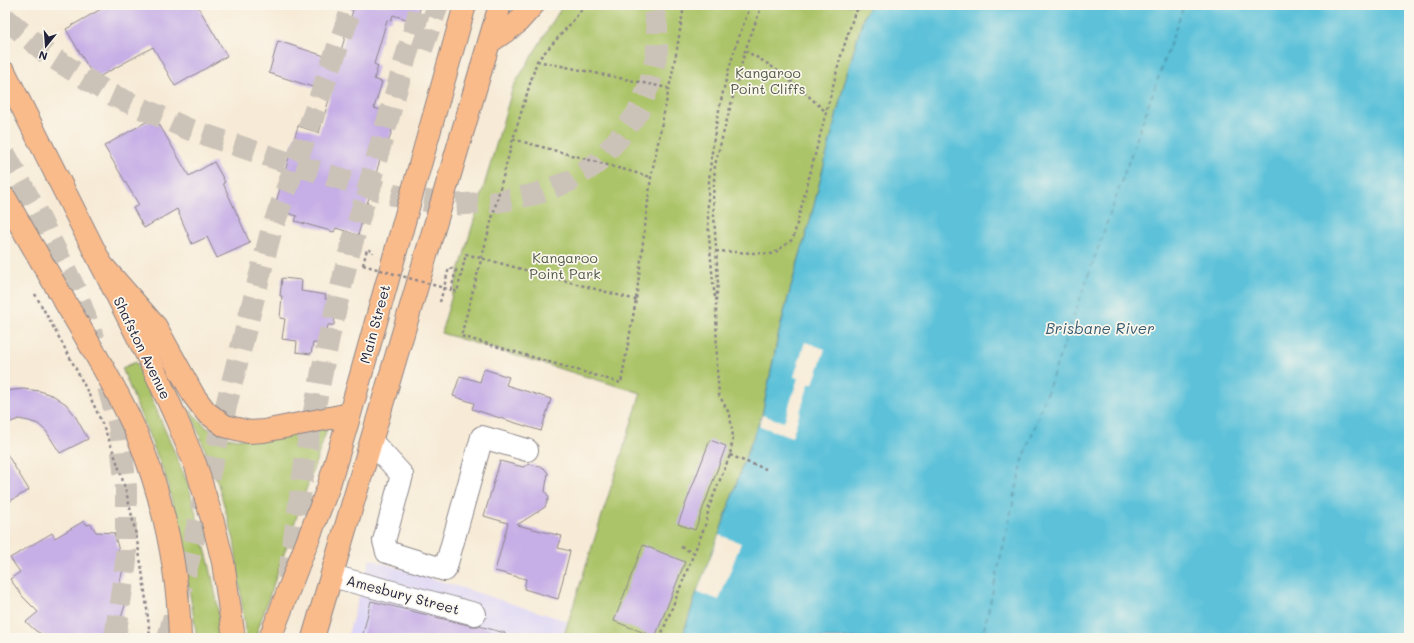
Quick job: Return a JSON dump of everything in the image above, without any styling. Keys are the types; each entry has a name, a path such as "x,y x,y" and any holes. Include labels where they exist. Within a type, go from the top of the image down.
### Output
{"main road":[{"name":"Main Street","path":"270,638 328,488 465,5"},
{"name":"Main Street","path":"313,638 500,5"},
{"path":"490,42 516,24 533,5"},
{"name":"Shafston Avenue","path":"5,75 153,367 196,466 213,522 223,562 234,638"},
{"path":"5,198 93,350 125,408 140,442 159,497 168,531 175,566 180,638"},
{"path":"101,264 156,327 194,396 206,412 225,426 249,432 350,414"}],"lane":[{"path":"372,442 402,475 384,541 387,552 445,570 482,437 527,450"},
{"name":"Amesbury Street","path":"332,576 475,614"}],"path":[{"path":"585,5 537,61 513,140 461,336 621,383 636,300 651,177 677,49 684,5"},
{"path":"660,638 706,523 710,507 730,455 733,437 730,415 719,395 716,301 713,283 708,199 711,164 719,109 732,56 750,5"},
{"path":"716,301 718,283 713,198 715,165 745,51 762,5"},
{"path":"716,251 773,254 793,239 842,52 854,15 860,5"},
{"path":"5,40 10,37"},
{"path":"745,51 762,59 792,82 826,112"},
{"path":"537,61 668,88"},
{"path":"513,140 651,177"},
{"path":"371,258 373,251 367,249 363,265 457,292 466,254 636,300"},
{"path":"368,272 370,265"},
{"path":"440,302 449,268 456,270 451,290"},
{"path":"32,290 82,380 113,451 133,519 145,589 150,638"},
{"path":"730,455 766,469"},
{"path":"681,548 694,553"}],"shaded area":[{"path":"370,559 567,621 563,638 347,638"}],"green space":[{"path":"563,5 870,5 864,16 846,77 810,221 779,332 762,415 697,592 682,638 563,638 641,393 441,333 513,87"},
{"path":"136,362 188,484 210,567 217,602 221,638 195,638 196,632 181,539 166,478 122,368"},
{"path":"190,410 207,428 226,438 244,439 327,429 255,638 246,638 234,540 218,484"}],"water":[{"name":"Brisbane River","path":"870,5 1409,5 1409,638 682,638 697,592 762,415 779,332 810,221 846,77 864,16"}],"pier":[{"path":"805,342 825,349 813,384 809,384 792,437 759,426 762,415 784,422 798,378 794,377"},
{"path":"719,535 741,543 719,600 697,592"}],"building":[{"path":"108,5 197,5 227,56 175,86 153,47 95,79 66,29"},
{"path":"350,5 421,5 416,22 393,15 391,21 387,20 374,64 378,66 374,79 382,82 374,108 397,115 387,146 384,146 358,235 336,228 334,232 295,221 297,216 274,209 298,126 319,133 331,93 269,73 278,41 334,59 336,53 340,54 353,10 350,9"},
{"path":"155,117 189,176 214,162 225,182 223,183 250,243 217,258 207,237 192,244 177,209 144,228 133,208 139,205 104,146"},
{"path":"282,278 302,280 301,291 326,295 325,299 331,299 330,304 336,305 334,325 328,325 325,344 313,343 311,354 296,352 297,341 282,339 285,319 280,318"},
{"path":"484,369 509,377 506,385 551,399 541,431 472,409 474,403 453,396 460,376 480,382"},
{"path":"23,389 40,391 54,396 66,404 74,414 88,439 60,453 46,431 38,424 19,419 5,424 5,391"},
{"path":"710,440 726,446 695,530 678,524"},
{"path":"5,451 29,490 5,504"},
{"path":"500,461 523,467 530,464 544,468 548,473 545,491 549,497 545,507 517,525 562,536 558,548 570,551 558,599 524,589 526,579 495,571 508,523 484,516"},
{"path":"84,521 87,525 91,524 96,532 114,533 119,551 127,554 118,589 129,593 120,621 117,627 108,634 107,638 49,638 36,631 26,622 38,612 23,597 10,579 20,572 10,558 52,533 55,538"},
{"path":"643,545 685,562 655,637 614,621"},
{"path":"371,601 505,633 504,638 362,638"}],"ferry route":[{"path":"982,638 1023,460 1184,5"}],"tunnel":[{"path":"168,638 271,232 353,5"},
{"path":"288,579 308,441 329,337 349,254 421,5"},
{"path":"422,49 438,5"},
{"path":"5,18 50,56 110,94 188,129 289,163 394,195 449,205 497,202 536,194 570,181 596,164 619,138 638,112 650,83 657,52 657,28 653,5"},
{"path":"5,154 37,213 76,291 94,340"},
{"path":"108,387 119,426 126,488 126,561 115,638"}],"park label":[{"name":"Kangaroo Point Cliffs","path":"768,82"},
{"name":"Kangaroo Point Park","path":"565,266"}]}
